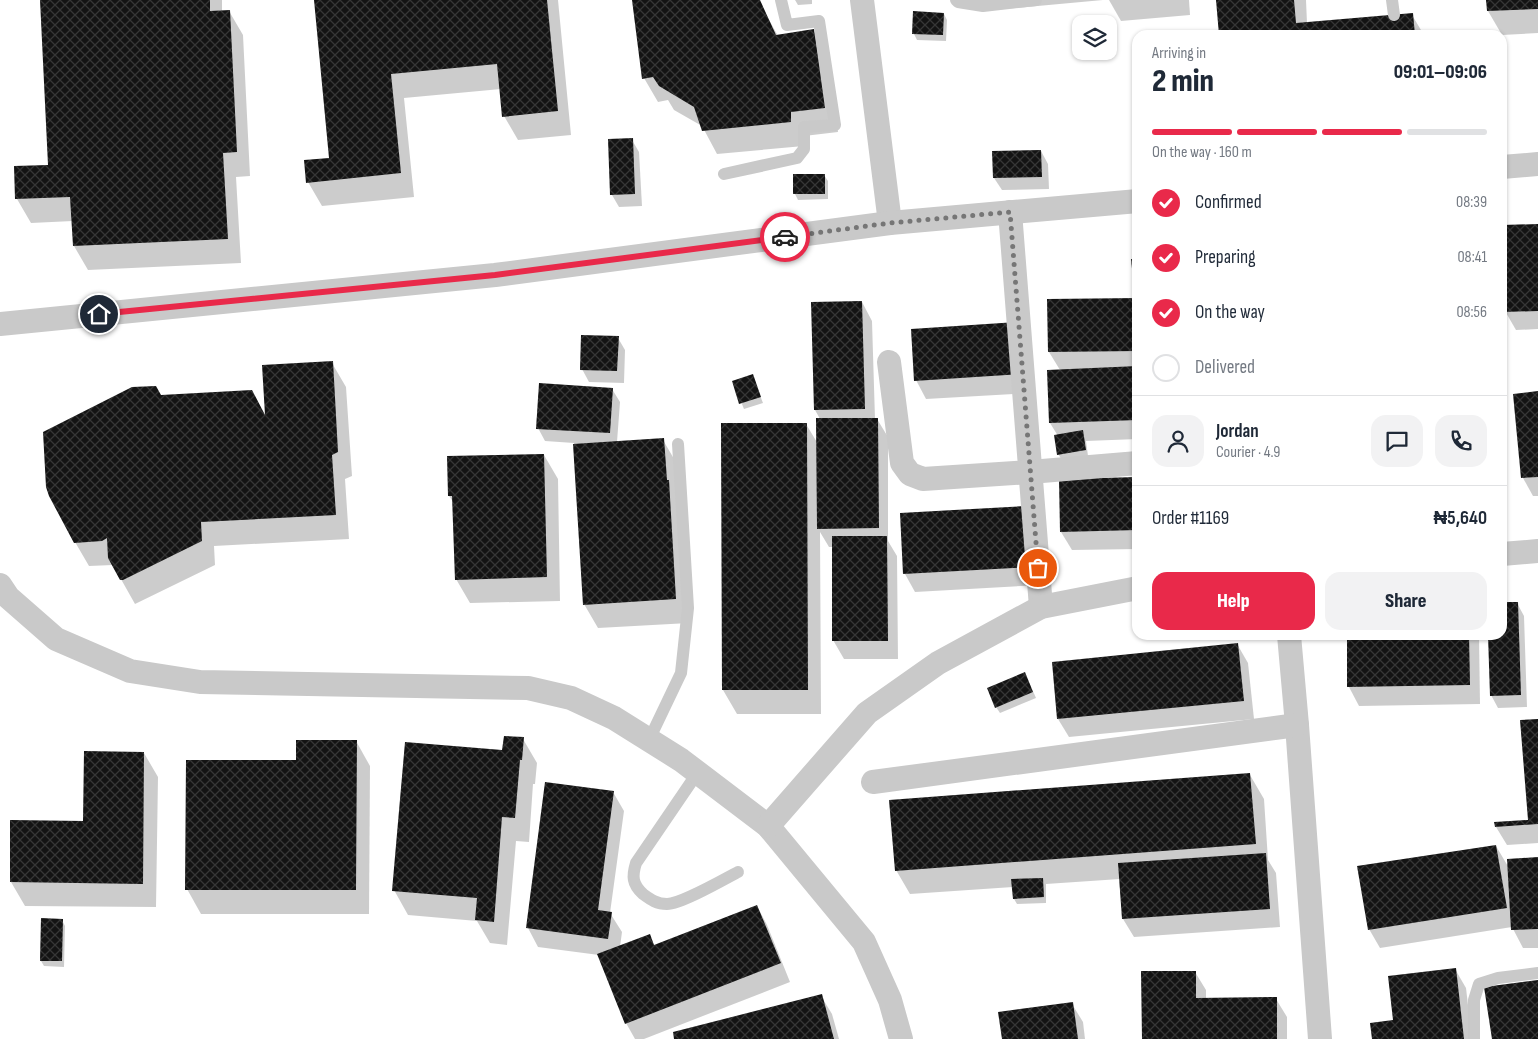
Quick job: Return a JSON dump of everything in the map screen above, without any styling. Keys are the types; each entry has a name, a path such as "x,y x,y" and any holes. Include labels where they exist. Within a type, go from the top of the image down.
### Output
{"street":[{"path":"862,0 890,223"},
{"path":"1507,167 1538,164"},
{"path":"0,324 495,275 890,223 1132,202"},
{"path":"1010,212 1041,607"},
{"path":"889,362 902,463 910,474 923,479 1132,464"},
{"path":"1507,554 1538,551"},
{"path":"0,585 8,597 56,639 130,672 200,682 528,688 571,698 614,718 681,760 768,826 864,942 890,1000 901,1039"},
{"path":"768,826 866,713 938,663 1041,607 1132,589"},
{"path":"1288,640 1297,725 1320,1039"},
{"path":"873,782 1297,725"}],"lane":[{"path":"724,174 797,158 804,149 804,127 836,125 819,21 787,25 781,0"},
{"path":"956,0 958,2 983,6 1036,0"},
{"path":"1392,0 1394,15"},
{"path":"649,740 681,673 688,608 678,444"},
{"path":"698,772 636,863 632,876 638,889 653,902 668,904 679,901 738,872"},
{"path":"1474,1039 1474,1000 1479,984 1498,978 1538,973"}],"building":[{"path":"40,0 210,0 210,11 230,10 237,152 223,153 228,239 73,246 70,197 15,199 14,166 48,165"},
{"path":"314,0 547,0 558,111 502,117 497,64 391,74 401,173 306,183 304,160 329,158"},
{"path":"632,0 760,0 776,35 814,29 825,108 791,112 791,122 702,131 694,107 659,86 653,77 642,79"},
{"path":"1216,0 1294,0 1296,23 1413,13 1415,30 1219,30"},
{"path":"1486,0 1538,0 1538,9 1487,11"},
{"path":"913,11 944,13 943,35 912,34"},
{"path":"633,138 635,194 610,195 608,139"},
{"path":"1041,150 1042,177 993,178 992,151"},
{"path":"793,174 825,174 825,194 793,194"},
{"path":"1538,224 1538,311 1507,312 1507,225"},
{"path":"1132,298 1132,351 1048,352 1047,299"},
{"path":"862,301 865,409 814,410 811,302"},
{"path":"1017,322 1020,374 914,381 911,329"},
{"path":"581,335 619,336 617,371 580,370"},
{"path":"333,361 338,452 332,455 336,515 201,522 202,541 123,580 120,580 108,558 107,538 102,541 74,543 46,487 43,432 132,387 156,386 161,395 252,390 265,415 262,365"},
{"path":"1132,366 1132,420 1049,423 1047,370"},
{"path":"753,374 761,397 739,404 732,381"},
{"path":"539,383 613,388 610,433 536,429"},
{"path":"1538,391 1538,477 1521,478 1513,394"},
{"path":"816,418 878,418 879,528 817,529"},
{"path":"721,423 807,423 808,690 722,690"},
{"path":"1083,430 1086,450 1057,455 1054,435"},
{"path":"664,438 667,480 669,480 676,599 583,605 573,444"},
{"path":"544,454 547,577 455,580 452,496 448,496 447,456"},
{"path":"1132,477 1132,530 1060,532 1059,479"},
{"path":"1026,506 1030,567 903,574 900,513"},
{"path":"832,536 887,536 888,641 832,641"},
{"path":"1507,602 1518,602 1521,695 1490,696 1488,640 1507,640"},
{"path":"1347,640 1469,640 1470,685 1347,687"},
{"path":"1238,643 1244,701 1057,719 1052,662"},
{"path":"1025,672 1033,692 995,708 987,688"},
{"path":"1538,719 1538,824 1495,827 1494,822 1528,820 1520,720"},
{"path":"504,736 524,737 515,818 502,817 494,922 475,920 477,898 392,891 405,742 502,750"},
{"path":"296,740 357,740 356,890 185,890 186,760 296,760"},
{"path":"84,751 144,752 143,884 10,882 10,820 83,821"},
{"path":"1250,773 1256,844 895,871 889,800"},
{"path":"545,782 614,791 598,910 612,912 608,939 526,928"},
{"path":"1496,845 1507,908 1368,930 1357,866"},
{"path":"1266,853 1270,909 1122,919 1118,863"},
{"path":"1538,857 1538,929 1511,930 1507,859"},
{"path":"1043,878 1044,897 1013,899 1011,879"},
{"path":"757,905 781,963 625,1024 597,954 650,934 654,945"},
{"path":"41,918 63,919 62,961 40,961"},
{"path":"1456,968 1464,1039 1372,1039 1370,1023 1393,1020 1388,976"},
{"path":"1141,971 1196,971 1196,998 1277,997 1277,1039 1142,1039"},
{"path":"1538,980 1538,1039 1492,1039 1484,987"},
{"path":"822,994 834,1039 674,1039 673,1032"},
{"path":"1073,1002 1078,1039 1002,1039 998,1012"}],"way so far":[{"path":"785,237 890,223 1010,212 1038,568"}],"route":[{"path":"99,314 495,275 785,237"}]}
